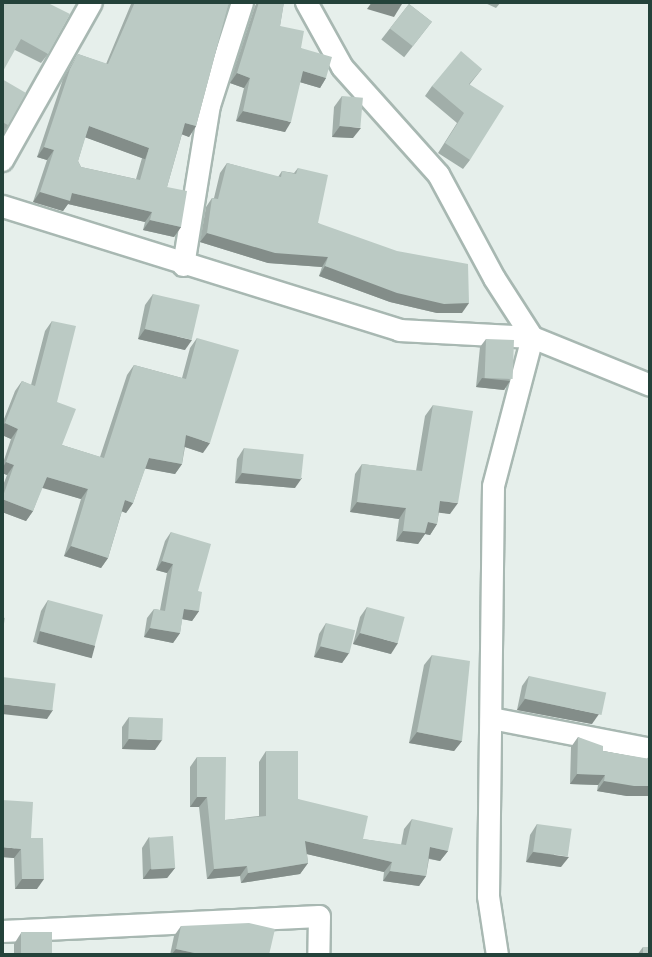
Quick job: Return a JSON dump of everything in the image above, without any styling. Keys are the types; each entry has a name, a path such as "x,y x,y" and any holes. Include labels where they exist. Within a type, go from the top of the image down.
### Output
{"street":[{"path":"2,160 90,2"},
{"path":"183,265 209,105 242,2"},
{"path":"306,2 342,67 438,174 494,278 532,337 493,486 488,895 498,955"},
{"path":"2,206 183,265 399,330 532,337 650,385"},
{"path":"491,718 650,749"},
{"path":"2,931 319,916 318,955"}],"building":[{"path":"2,2 46,2 70,14 48,54 21,39 2,73"},
{"path":"135,2 229,2 196,126 185,123 167,187 187,191 181,227 150,220 152,212 72,193 70,201 40,192 54,150 44,147 70,69 78,54 108,64","holes":["89,126 149,148 140,180 81,167 78,161"]},
{"path":"259,2 284,2 280,26 304,31 301,48 332,57 326,78 303,71 291,122 243,111 250,78 237,73"},
{"path":"409,4 432,22 413,46 390,28"},
{"path":"461,51 482,69 469,84 504,106 470,160 445,143 464,113 432,86"},
{"path":"2,79 26,93 8,125 2,122"},
{"path":"342,96 363,98 360,128 339,126"},
{"path":"227,163 281,177 282,171 296,174 298,168 328,175 318,223 397,251 468,264 469,303 444,304 397,293 325,266 328,257 275,253 207,233 212,198 218,199"},
{"path":"153,294 200,305 192,340 145,329"},
{"path":"52,321 76,326 57,402 76,409 62,445 104,458 134,365 186,379 197,338 239,350 210,443 186,435 182,464 149,458 133,503 125,500 108,558 71,546 88,489 47,477 33,511 2,499 14,465 6,462 18,429 5,423 22,381 35,386"},
{"path":"486,339 514,340 513,379 485,378"},
{"path":"433,405 473,411 458,503 440,501 437,524 428,522 425,533 403,531 406,508 357,502 362,464 422,471"},
{"path":"244,448 304,454 301,479 241,473"},
{"path":"171,532 211,544 198,591 202,592 199,611 184,609 180,633 150,628 154,609 165,611 173,564 162,561"},
{"path":"48,600 103,615 95,646 40,631"},
{"path":"367,607 405,617 398,643 360,633"},
{"path":"326,623 355,630 349,654 320,646"},
{"path":"432,655 470,661 462,741 417,732"},
{"path":"529,676 606,692 601,715 524,698"},
{"path":"2,677 56,684 52,710 2,704"},
{"path":"129,717 163,718 162,740 128,739"},
{"path":"578,737 603,746 603,751 650,759 650,786 604,781 605,775 577,774"},
{"path":"266,751 298,751 298,799 368,816 363,839 406,845 412,819 453,828 448,851 430,847 426,876 390,871 392,862 305,841 308,863 248,873 247,866 214,869 207,797 197,797 197,757 226,757 225,820 266,816"},
{"path":"2,800 33,802 31,838 43,838 44,879 22,879 21,849 2,847"},
{"path":"537,824 572,829 568,857 533,852"},
{"path":"173,836 175,868 151,870 149,838"},
{"path":"249,923 275,929 269,955 204,955 176,949 181,926"},
{"path":"21,932 52,932 52,955 21,955"},
{"path":"643,947 650,947 650,955 643,955"}]}
